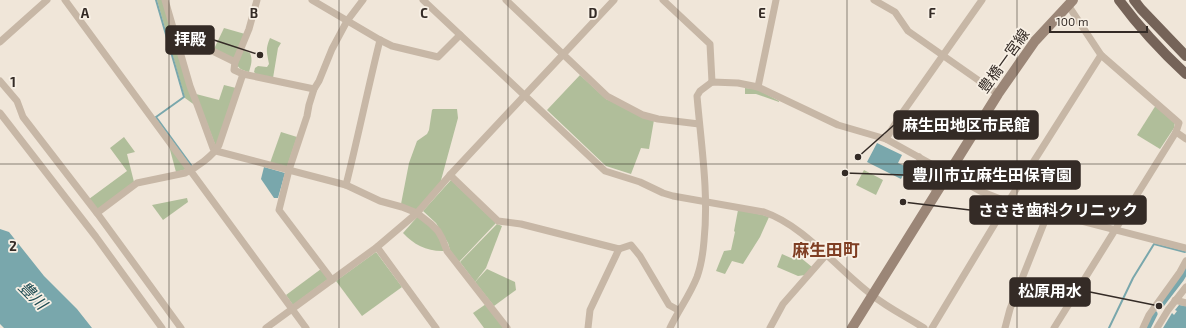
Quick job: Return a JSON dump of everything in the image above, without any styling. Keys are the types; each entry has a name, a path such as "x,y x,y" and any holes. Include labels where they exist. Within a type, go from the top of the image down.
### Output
{"main road":[{"path":"1119,0 1130,16 1155,44 1186,74"},
{"path":"1134,0 1186,56"},
{"name":"豊橋一宮線","path":"852,328 998,94 1036,41 1070,2"}],"street":[{"path":"0,42 47,0"},
{"path":"65,0 306,328"},
{"path":"165,0 190,86 216,151 346,185 380,201 417,213 438,231 447,251 507,328"},
{"path":"257,0 250,29 235,62 234,70 243,74 314,89"},
{"path":"312,0 392,46 438,57 460,34"},
{"path":"332,280 279,210 289,170 307,116 314,89 319,81 332,49 347,21 363,0"},
{"path":"423,0 605,171 640,182 673,196 772,214 794,226 872,296 924,328"},
{"path":"506,0 607,96 643,115 658,119 699,124"},
{"path":"266,328 377,248 417,213 450,175 614,0"},
{"path":"663,0 710,44 712,82"},
{"path":"758,86 776,0"},
{"path":"874,0 895,12 908,31 998,94"},
{"path":"886,139 898,119 982,0"},
{"path":"1054,328 1176,132 1179,123 1101,55 1070,2"},
{"path":"174,32 235,62"},
{"path":"346,185 380,40"},
{"path":"932,328 1008,202 1101,55"},
{"path":"96,213 140,182 185,173 216,151 243,74"},
{"path":"0,81 17,101 23,117 182,328"},
{"path":"670,328 678,310 690,292 697,276 702,255 706,220 706,201 697,96 700,91 712,82 738,82 758,86 838,125 886,139 980,190 1008,202 1186,248"},
{"path":"0,106 6,120"},
{"path":"0,113 96,237 162,328"},
{"path":"1176,132 1186,139"},
{"path":"919,157 931,186 937,192"},
{"path":"450,175 498,222 520,224 619,249 631,245 640,256 669,305 678,310"},
{"path":"1005,328 1010,309 1048,213"},
{"path":"377,248 436,328"},
{"path":"588,328 590,310 619,249"},
{"path":"770,328 783,304 826,255"},
{"path":"1143,328 1149,315 1180,272 1186,261"},
{"path":"1157,328 1162,318 1186,287"},
{"path":"1175,300 1186,303"}],"green space":[{"path":"157,0 163,0 196,106 185,98"},
{"path":"224,28 245,34 234,59 214,49"},
{"path":"270,38 281,43 278,48 273,78 256,74 254,72 255,68 258,66 267,67 269,64 267,48"},
{"path":"243,50 250,53 251,56 249,72 240,68 237,64"},
{"path":"580,75 606,99 654,120 649,149 641,148 631,174 606,166 547,110"},
{"path":"224,85 236,88 216,147 196,94 219,100"},
{"path":"745,88 757,89 779,102 756,94 745,94"},
{"path":"1156,105 1175,122 1174,128 1160,149 1137,135"},
{"path":"433,109 457,109 458,118 440,184 418,209 415,210 401,204 409,163 417,141 427,134 429,130"},
{"path":"281,132 297,137 287,167 270,163"},
{"path":"124,137 135,152 127,154 134,182 97,210 89,199 127,171 110,148"},
{"path":"169,146 187,169 176,172"},
{"path":"864,170 883,180 876,195 856,185"},
{"path":"451,180 496,223 459,262 450,250 448,243 436,223 423,211"},
{"path":"187,198 188,202 163,220 152,205"},
{"path":"738,210 769,217 760,237 743,264 732,261 725,274 716,271 724,251 731,250"},
{"path":"418,216 436,232 445,251 422,247 403,233"},
{"path":"497,224 502,226 486,268 475,282 460,262"},
{"path":"376,252 402,287 362,316 336,281"},
{"path":"795,253 812,267 805,275 798,276 777,267 782,254 791,258"},
{"path":"321,269 328,279 293,305 286,295"},
{"path":"487,269 515,282 516,290 494,306 475,282"},
{"path":"486,304 504,328 484,328 473,313"}],"water":[{"path":"877,143 902,155 898,163 907,167 901,179 867,162"},
{"path":"264,167 285,173 278,198 274,198 261,179"},
{"name":"豊川","path":"0,229 9,232 44,276 77,309 92,328 4,328 0,324"},
{"path":"1179,305 1186,306 1186,328 1163,328 1172,313 1174,315 1177,311 1175,310"}],"waterway":[{"path":"156,0 184,97 156,117 191,165"},
{"path":"1109,328 1133,278 1154,244 1185,252"},
{"path":"1161,304 1186,270"},
{"path":"1147,328 1154,314"}],"place":[{"name":"拝殿","path":"260,55"},
{"name":"麻生田地区市民館","path":"858,157"},
{"name":"豊川市立麻生田保育園","path":"845,173"},
{"name":"ささき歯科クリニック","path":"903,202"},
{"name":"松原用水","path":"1159,306"}],"district":[{"name":"麻生田町","path":"826,250"}]}
